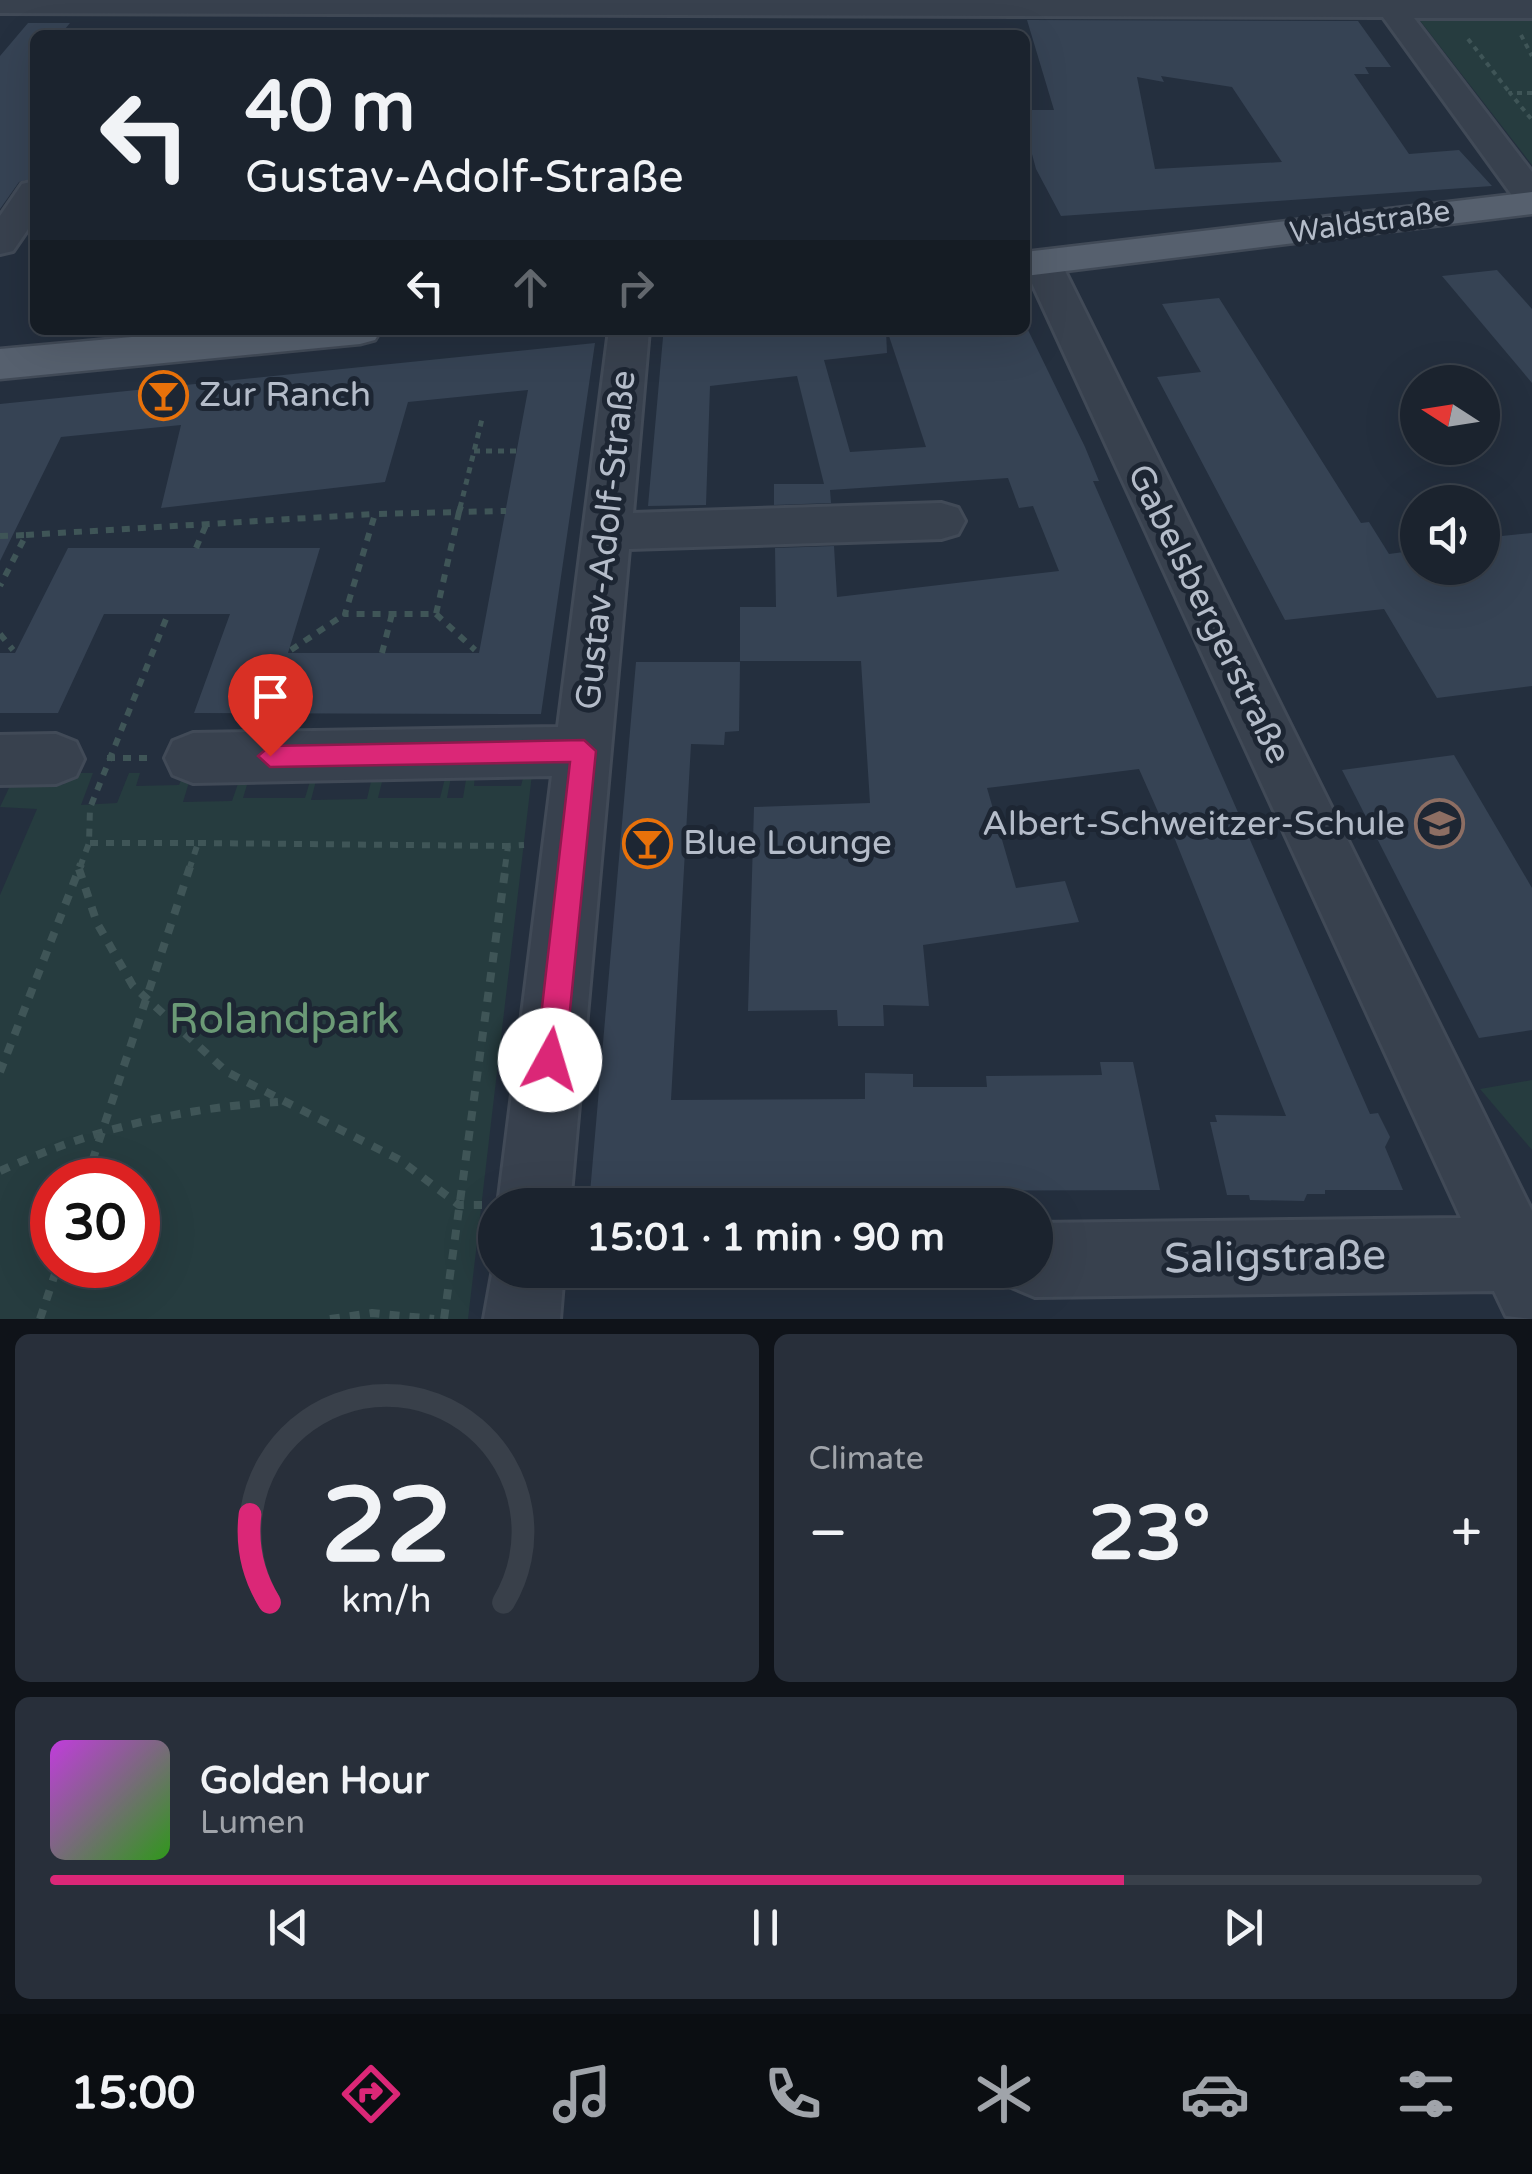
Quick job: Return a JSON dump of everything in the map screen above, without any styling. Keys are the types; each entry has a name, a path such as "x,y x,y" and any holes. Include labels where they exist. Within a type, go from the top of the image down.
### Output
{"main road":[{"name":"Waldstraße","path":"1033,264 1208,245 1532,200"},
{"name":"Waldstraße","path":"1208,245 1399,242 1532,231"},
{"path":"0,364 307,335"}],"street":[{"path":"1440,0 1517,9"},
{"path":"149,30 169,2"},
{"path":"660,30 663,2"},
{"path":"0,4 1386,2 1517,9"},
{"path":"1386,2 1532,200"},
{"path":"0,244 30,199"},
{"name":"Gabelsbergerstraße","path":"1033,264 1523,1272"},
{"name":"Gustav-Adolf-Straße","path":"514,1188 584,751 628,335"},
{"path":"608,532 942,521"},
{"name":"Gustav-Adolf-Straße","path":"193,758 584,751"},
{"path":"0,760 56,759"},
{"name":"Saligstraße","path":"1053,1260 1523,1272"},
{"path":"522,1319 525,1288"}],"path":[{"path":"1458,27 1532,120"},
{"path":"1510,93 1532,93"},
{"path":"436,614 483,415"},
{"path":"474,451 517,450"},
{"path":"0,536 375,514 506,512"},
{"path":"345,614 375,514"},
{"path":"196,548 206,524"},
{"path":"0,586 26,535"},
{"path":"0,1072 89,843 90,808 168,614"},
{"path":"291,650 345,614 436,614 475,650"},
{"path":"382,653 392,614"},
{"path":"0,634 13,650"},
{"path":"56,759 193,758"},
{"path":"89,843 536,845"},
{"path":"93,1158 198,843"},
{"path":"444,1319 508,846"},
{"path":"79,869 105,939 146,1001 227,1072 279,1102 346,1130 400,1160 459,1205 478,1205"},
{"path":"0,1171 103,1129 234,1104 279,1102"},
{"path":"40,1319 50,1288"},
{"path":"330,1319 372,1312 434,1319"}],"green space":[{"path":"1404,0 1532,0 1532,165"},
{"name":"Rolandpark","path":"192,772 183,802 232,801 240,778 249,778 243,798 305,798 311,778 317,777 311,800 367,799 372,777 383,778 378,798 440,798 445,778 451,777 447,798 463,798 467,774 475,774 474,786 521,786 524,774 532,774 483,1188 478,1188 478,1234 468,1319 0,1319 0,895 37,809 0,807 16,773 20,785 63,785 69,773 93,773 81,805 117,803 129,773 140,773 136,786 179,785 184,773"},
{"path":"1532,1080 1532,1150 1480,1089"}],"building":[{"path":"1027,20 1358,21 1391,67 1365,67 1369,74 1354,74 1409,154 1459,150 1492,186 1061,216 1036,169 1030,147 1030,110 1054,110","holes":["1161,76 1232,87 1282,162 1155,169 1137,77 1164,82"]},
{"path":"28,23 70,23 64,30 30,30 30,179 19,182 0,209 0,56"},
{"path":"1497,270 1532,309 1532,383 1442,276"},
{"path":"1219,298 1361,523 1369,522 1389,554 1400,552 1400,585 1500,585 1500,536 1532,533 1532,686 1437,698 1384,609 1285,620 1157,377 1201,372 1162,304"},
{"path":"1030,334 1085,447 1099,481 1093,481 1370,1114 1378,1113 1390,1137 1385,1147 1403,1190 1325,1190 1325,1194 1307,1194 1304,1201 1250,1200 1249,1195 1227,1195 1210,1122 1217,1122 1215,1115 1286,1116 1172,832 1167,832 1139,769 987,788 1016,888 1065,881 1079,922 923,945 929,1006 883,1005 884,1026 838,1026 837,1010 748,1011 754,807 870,803 861,661 740,661 740,607 776,607 775,548 834,546 837,597 1059,571 1033,506 1019,508 1008,478 830,490 831,503 774,505 774,484 824,484 797,376 710,386 706,505 648,506 663,337 886,335 887,353 824,360 850,452 926,447 889,335"},
{"path":"595,343 541,714 194,713 230,614 104,614 58,713 0,713 0,653 15,653 68,548 320,548 288,653 479,653 528,390 408,402 385,482 161,508 181,425 61,437 0,561 0,404"},
{"path":"636,662 740,662 739,731 725,732 724,745 691,744 671,1100 865,1099 865,1073 913,1074 913,1087 987,1087 986,1076 1102,1075 1100,1062 1133,1062 1160,1190 1053,1188 590,1188"},
{"path":"1454,755 1532,888 1532,1030 1479,1038 1342,770"}],"place":[{"name":"Zur Ranch","path":"164,395"},
{"name":"Albert-Schweitzer-Schule","path":"1440,824"},
{"name":"Blue Lounge","path":"648,843"}],"route":[{"path":"270,756 584,751 550,1060"}]}
